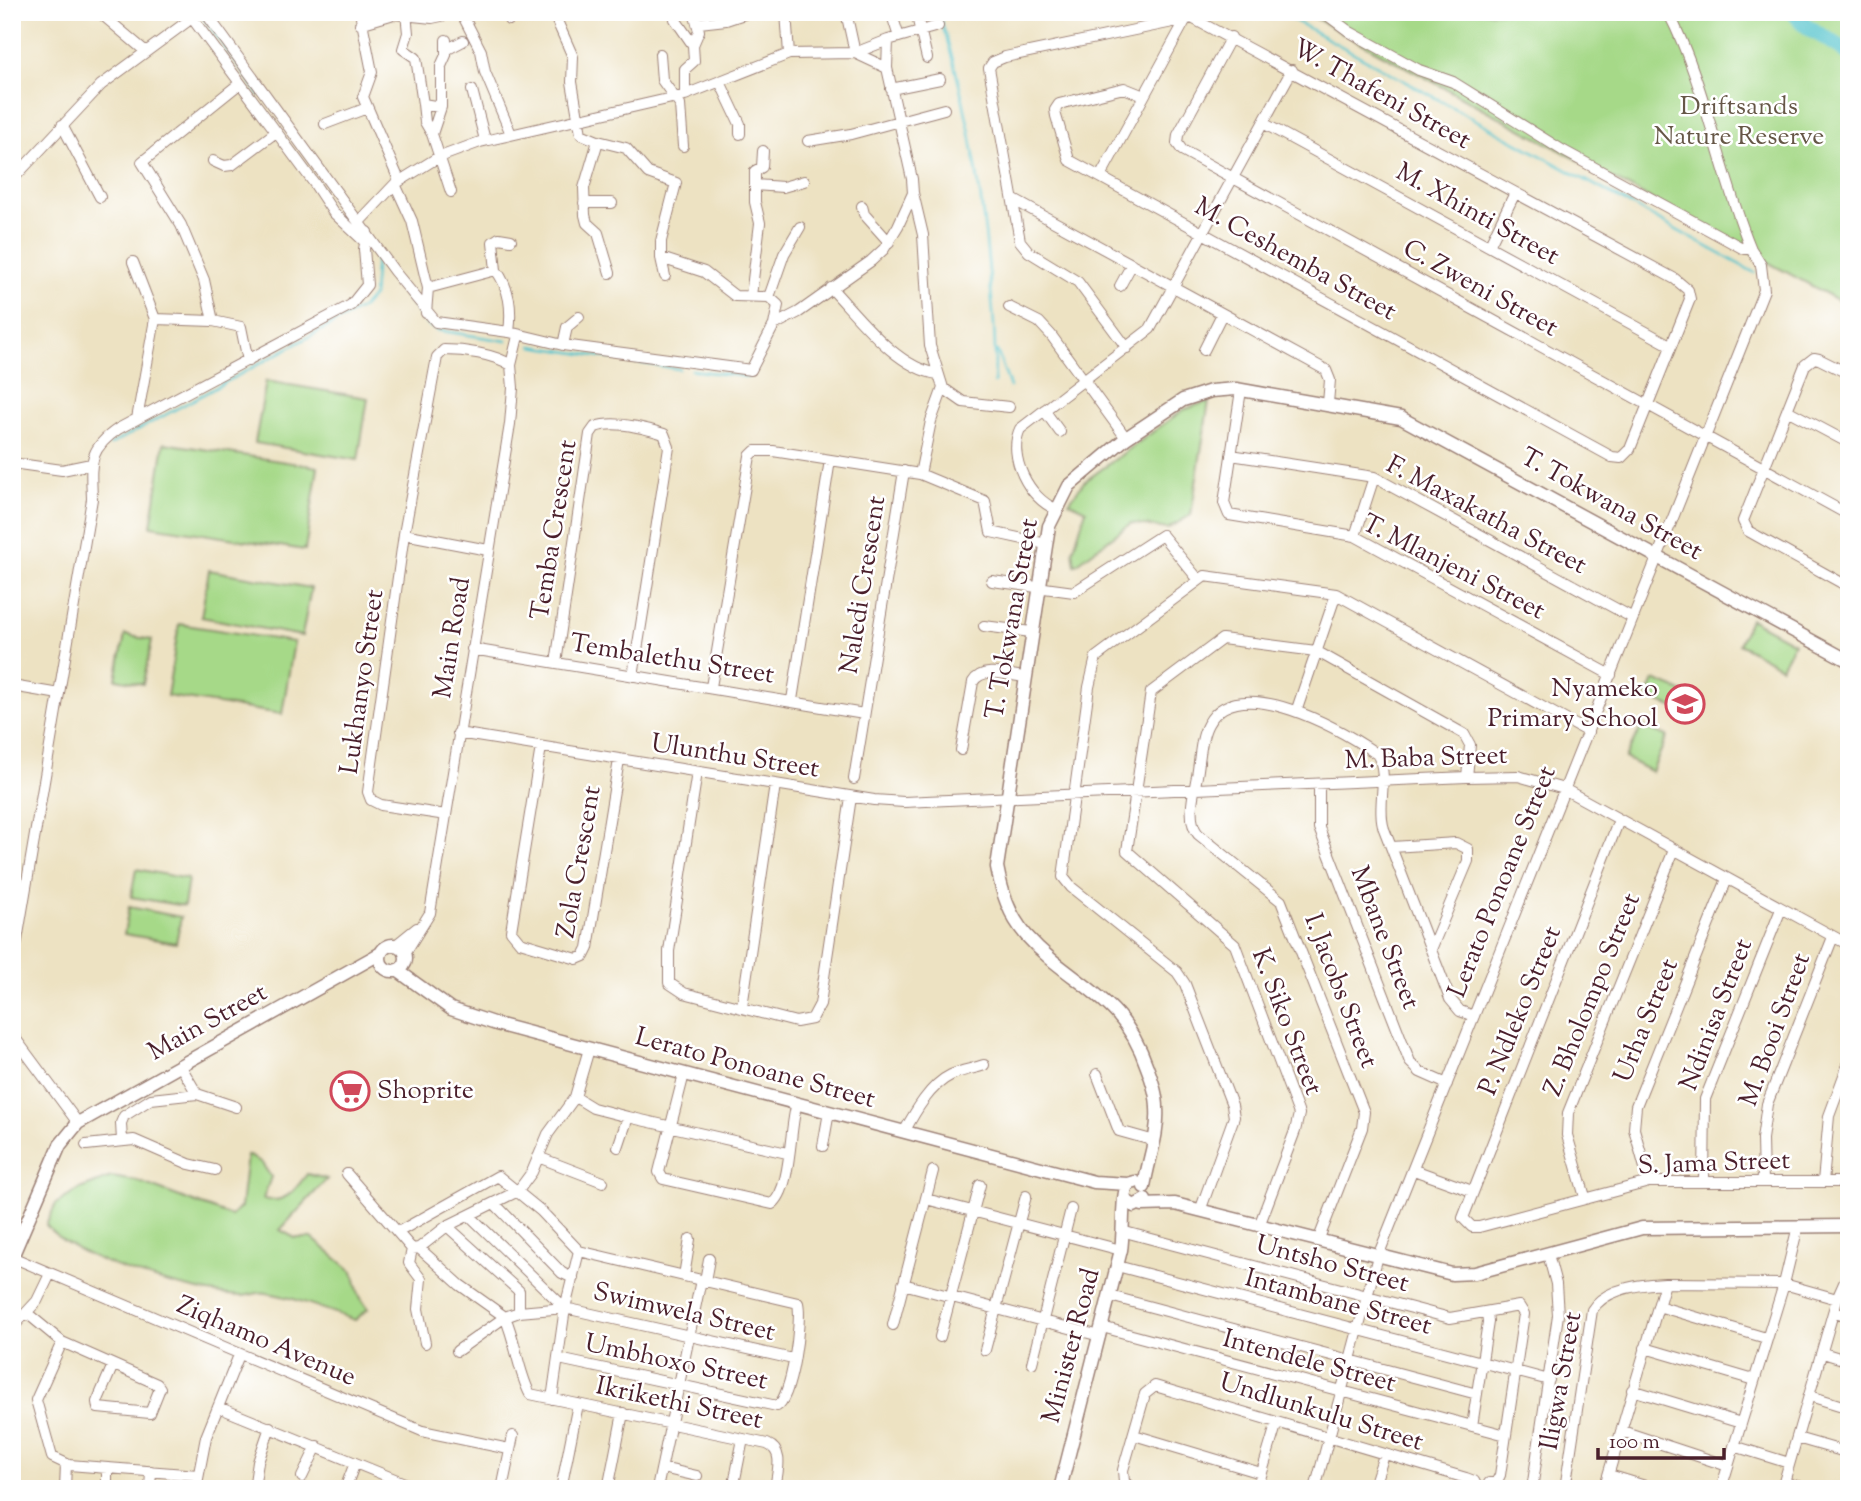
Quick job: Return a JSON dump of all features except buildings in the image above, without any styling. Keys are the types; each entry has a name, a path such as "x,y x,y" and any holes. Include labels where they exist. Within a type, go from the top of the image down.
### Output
{"street":[{"path":"99,12 145,51"},
{"path":"12,970 92,499 91,464 103,439 337,313 358,299 368,278 366,237 360,221 205,12"},
{"path":"360,12 360,24 372,72 363,92 412,221 428,288 426,313"},
{"path":"360,24 388,14 406,13 432,18 461,12 481,51 485,72 511,134"},
{"path":"553,12 573,57 572,82 581,134 626,148 648,173 676,183 662,241 661,258 665,276"},
{"path":"683,146 681,96 685,69 694,61 693,45 699,23 694,12"},
{"path":"699,23 726,20 750,12"},
{"path":"786,12 789,54"},
{"path":"846,12 855,53"},
{"path":"891,12 899,37"},
{"path":"916,12 927,58"},
{"path":"1323,12 1350,32 1419,70 1463,88 1562,150 1659,205 1744,249 1751,249 1730,197 1687,54 1668,12"},
{"path":"406,13 408,33 403,49 415,57 425,122 432,134 437,158 451,192"},
{"path":"12,180 101,85 192,18 321,198 366,237 436,322 563,345 751,370 774,325 778,305 769,297 735,296 695,268 661,258"},
{"path":"675,19 693,45"},
{"path":"1100,177 1186,19"},
{"path":"1127,348 1078,282 1021,244 989,75 990,64 1005,57 1186,19"},
{"name":"W. Thafeni Street","path":"1186,19 1199,20 1231,37 1685,286 1690,299 1630,449"},
{"path":"360,221 397,182 437,158 485,140 681,96 721,83 789,54 855,53 888,40 938,26"},
{"name":"C. Zweni Street","path":"1231,37 1177,139 1182,150 1849,515"},
{"path":"888,40 887,68 911,165 913,193 923,235 930,346 938,374 943,388 963,402 1009,407"},
{"path":"432,134 441,107 441,66 446,45 463,41"},
{"path":"855,53 887,68"},
{"path":"660,54 662,80 681,96"},
{"path":"1056,509 1042,502 1026,485 1016,438 1020,429 1150,329 1292,70"},
{"path":"891,89 940,79"},
{"path":"213,321 204,280 181,225 142,162 239,83"},
{"path":"721,83 740,124 740,134"},
{"name":"M. Ceshemba Street","path":"1144,96 1124,88 1063,101 1057,106 1056,116 1066,156 1203,234 1612,457 1621,458 1630,449"},
{"path":"472,90 485,140"},
{"path":"423,104 441,107"},
{"path":"326,124 367,107"},
{"path":"808,141 851,134 944,109"},
{"name":"M. Xhinti Street","path":"1263,123 1670,345"},
{"path":"62,125 100,197"},
{"path":"213,161 224,166 232,165 276,132"},
{"path":"598,141 584,188 584,203 587,223 598,233 611,273"},
{"path":"751,296 760,223 755,171 761,167 763,151"},
{"path":"755,185 783,187 804,181"},
{"path":"1489,246 1515,192"},
{"path":"774,325 799,312 871,261 890,242 913,193"},
{"path":"1014,200 1326,370 1330,380 1328,403"},
{"path":"584,203 612,203"},
{"path":"862,206 864,214 890,242"},
{"path":"769,297 781,261 800,227"},
{"path":"428,288 496,270 493,242 496,239 511,240"},
{"name":"Lerato Ponoane Street","path":"1315,1489 1352,1361 1378,1256 1764,290 1761,265 1751,249"},
{"path":"133,262 155,319 136,419"},
{"path":"1120,286 1132,264"},
{"name":"Main Road","path":"401,957 428,918 510,424 514,377 511,365 513,335 508,289 496,270"},
{"path":"831,288 859,322 900,355 926,372 938,374"},
{"path":"1009,307 1044,328 1126,438"},
{"path":"1204,350 1222,314"},
{"path":"563,345 570,323 579,317"},
{"path":"155,319 213,321 241,327 248,360"},
{"name":"Lukhanyo Street","path":"446,815 381,805 371,800 368,792 404,534 437,357 444,350 454,351 502,360 511,365"},
{"path":"1849,374 1826,361 1810,360 1802,370 1745,515 1745,528 1849,587"},
{"path":"920,474 927,437 943,388"},
{"name":"T. Tokwana Street","path":"1133,1190 1149,1158 1158,1117 1154,1087 1133,1032 1102,997 1034,943 1007,907 997,867 1045,544 1056,509 1079,475 1126,438 1183,400 1211,391 1241,390 1328,403 1401,418 1849,661"},
{"name":"T. Mlanjeni Street","path":"1241,390 1224,503 1228,515 1355,536 1611,675"},
{"path":"1044,410 1060,432"},
{"path":"1787,410 1849,443"},
{"name":"Temba Crescent","path":"556,663 590,433 595,427 603,425 645,430 664,435 669,447 633,676"},
{"name":"Naledi Crescent","path":"711,687 750,456 755,451 763,450 904,471 854,779"},
{"name":"F. Maxakatha Street","path":"1231,455 1374,477 1633,618"},
{"name":"Naledi Crescent","path":"792,700 830,460"},
{"path":"12,463 62,470 91,464"},
{"path":"904,471 920,474 985,501 991,533 1045,544"},
{"path":"1355,536 1374,477"},
{"path":"404,534 488,550"},
{"path":"992,581 1063,592 1078,591 1162,535 1198,579"},
{"path":"1200,1211 1233,1125 1232,1105 1182,978 1065,882 1062,869 1096,657 1198,579 1212,575 1336,594 1588,732"},
{"path":"1297,709 1336,594"},
{"path":"985,626 1031,632"},
{"path":"1134,792 1149,697 1158,684 1222,639 1315,651 1464,734 1470,746 1467,777"},
{"name":"Tembalethu Street","path":"472,649 864,714"},
{"path":"961,750 973,682 977,675 983,673 1024,677"},
{"path":"12,686 59,694"},
{"path":"1195,789 1204,736 1210,720 1231,705 1243,701 1297,709 1377,754 1381,763 1382,781 1380,818 1450,999 1460,1011 1474,1016"},
{"name":"Ulunthu Street","path":"458,733 851,797 904,802 1006,796"},
{"name":"Zola Crescent","path":"541,747 511,931 520,942 577,958 584,956 588,948 619,760"},
{"path":"697,772 668,978 678,991 803,1023 815,1016 820,1004 851,797"},
{"name":"M. Baba Street","path":"1006,796 1518,776 1564,789 1849,945"},
{"path":"741,1007 775,785"},
{"name":"Mbane Street","path":"1319,785 1319,828 1410,1062 1420,1072 1447,1084"},
{"name":"I. Jacobs Street","path":"1195,789 1194,830 1277,897 1284,907 1362,1107 1362,1128 1318,1241"},
{"name":"K. Siko Street","path":"1134,792 1126,845 1129,856 1232,941 1297,1105 1299,1119 1296,1131 1259,1226"},
{"name":"P. Ndleko Street","path":"1463,1218 1619,820"},
{"path":"1392,846 1456,843 1468,849 1468,861 1432,947"},
{"name":"Z. Bholompo Street","path":"1585,1197 1567,1135 1568,1114 1674,850"},
{"name":"Urha Street","path":"1649,1182 1634,1129 1636,1105 1727,879"},
{"name":"Ndinisa Street","path":"1704,1182 1705,1099 1781,909"},
{"name":"M. Booi Street","path":"1763,1182 1762,1139 1767,1104 1833,937"},
{"path":"386,947 401,957 389,970 381,959 386,947"},
{"name":"Lerato Ponoane Street","path":"401,957 415,980 460,1013 797,1104 1133,1190"},
{"name":"Main Street","path":"78,1123 361,965 381,959"},
{"path":"12,1034 78,1123 60,1144 12,1257"},
{"path":"425,1343 418,1309 421,1279 409,1264 415,1248 447,1226 518,1191 532,1172 548,1134 575,1097 589,1049"},
{"path":"1823,1182 1829,1116 1849,1062"},
{"path":"180,1065 197,1094"},
{"path":"904,1132 919,1107 940,1082 949,1076 984,1065"},
{"path":"684,1074 670,1127 661,1177 772,1204 783,1183 797,1104"},
{"path":"1097,1074 1119,1131 1154,1141"},
{"path":"122,1141 122,1119 146,1101 160,1096 197,1094 236,1107"},
{"path":"575,1097 593,1108 787,1153"},
{"path":"823,1146 829,1112"},
{"path":"618,1147 628,1117"},
{"path":"86,1145 140,1142 189,1164 215,1170"},
{"path":"538,1157 603,1182"},
{"path":"1414,1170 1472,1191"},
{"path":"893,1325 933,1171"},
{"path":"347,1174 415,1248 505,1317"},
{"path":"398,1232 497,1176 518,1191 579,1251 798,1303 800,1312 793,1359"},
{"name":"S. Jama Street","path":"1463,1218 1468,1224 1479,1227 1649,1182 1849,1182"},
{"path":"940,1336 980,1185"},
{"path":"1175,1204 1130,1205 1133,1190 1200,1211 1452,1273 1475,1273 1642,1228 1849,1226"},
{"name":"Minister Road","path":"1060,1489 1062,1472 1110,1296 1133,1190"},
{"path":"985,1350 1026,1196"},
{"path":"926,1199 1121,1250"},
{"path":"494,1203 562,1273 573,1278"},
{"name":"Minister Road","path":"1125,1232 1141,1205"},
{"path":"1032,1363 1072,1209"},
{"path":"469,1214 565,1308"},
{"path":"447,1226 519,1291 519,1312"},
{"path":"1721,1489 1784,1284 1798,1226"},
{"name":"Untsho Street","path":"1125,1232 1450,1318 1515,1305 1524,1314 1516,1372"},
{"path":"684,1276 690,1239"},
{"path":"552,1399 565,1308 579,1251"},
{"path":"1532,1489 1558,1315 1556,1284 1548,1254"},
{"name":"Ziqhamo Avenue","path":"12,1257 422,1431 509,1449"},
{"path":"657,1489 678,1385 709,1259"},
{"name":"Intambane Street","path":"1117,1266 1549,1380"},
{"path":"1807,1489 1783,1485 1837,1299 1849,1272"},
{"path":"12,1328 28,1314 50,1274"},
{"path":"1604,1489 1665,1283"},
{"name":"Iligwa Street","path":"1566,1489 1592,1310 1600,1298 1665,1283 1784,1284 1837,1299"},
{"name":"Intendele Street","path":"903,1284 1101,1331 1506,1435"},
{"path":"1110,1296 1478,1394"},
{"path":"1658,1306 1766,1338"},
{"path":"457,1350 505,1317 519,1312 565,1308"},
{"name":"Swimwela Street","path":"565,1308 793,1359"},
{"path":"1472,1426 1488,1322 1486,1312"},
{"path":"1834,1312 1849,1316"},
{"path":"28,1314 62,1342 159,1386 149,1413 98,1408 97,1402 113,1366"},
{"name":"Ikrikethi Street","path":"505,1317 530,1394 775,1447 779,1454 775,1489"},
{"path":"62,1342 37,1394 35,1407 50,1453 58,1462 198,1475"},
{"path":"1645,1348 1754,1380"},
{"path":"1823,1353 1849,1361"},
{"path":"196,1489 205,1437 239,1355"},
{"name":"Umbhoxo Street","path":"559,1359 777,1406 783,1402 793,1359"},
{"path":"1489,1483 1499,1480 1516,1372"},
{"name":"Undlunkulu Street","path":"1134,1435 1145,1394 1152,1386 1466,1478 1477,1486"},
{"path":"1633,1390 1741,1423"},
{"path":"1810,1396 1849,1408"},
{"path":"561,1489 578,1404"},
{"path":"218,1407 317,1446 401,1486 419,1489"},
{"path":"608,1489 623,1413"},
{"path":"1257,1489 1277,1422"},
{"path":"254,1489 258,1462 270,1427"},
{"path":"1622,1432 1728,1466"},
{"path":"1134,1489 1127,1486 1122,1477 1134,1435 1261,1474"},
{"path":"502,1489 513,1436"},
{"path":"1797,1438 1849,1453"},
{"path":"733,1489 743,1439"},
{"path":"302,1477 317,1446"},
{"path":"1734,1446 1789,1463"},
{"path":"1373,1489 1384,1455"},
{"path":"345,1489 355,1463"},
{"path":"65,1489 66,1464"},
{"path":"107,1468 107,1489"},
{"path":"662,1468 697,1476"},
{"path":"150,1489 151,1471"},
{"name":"Minister Road","path":"1054,1489 1062,1472"},
{"path":"1609,1475 1655,1489"}],"green space":[{"name":"Driftsands Nature Reserve","path":"1304,12 1849,12 1849,306"},
{"path":"266,381 368,398 358,460 255,443"},
{"path":"1209,401 1191,515 1167,529 1131,523 1075,565 1073,551 1086,510 1069,502 1084,482 1183,410"},
{"path":"164,443 318,467 305,550 151,526"},
{"path":"209,570 311,588 302,636 201,617"},
{"path":"1750,619 1794,643 1781,667 1739,644"},
{"path":"179,624 294,642 282,714 167,696"},
{"path":"125,635 152,640 143,684 116,679"},
{"path":"1654,680 1689,694 1682,711 1647,697"},
{"path":"1642,726 1667,736 1652,772 1625,758"},
{"path":"136,869 188,879 184,906 131,897"},
{"path":"129,907 181,917 176,943 124,934"},
{"path":"247,1155 261,1162 271,1177 263,1199 284,1198 307,1174 327,1179 280,1230 295,1238 312,1238 353,1272 359,1295 368,1309 355,1320 278,1295 220,1294 137,1274 82,1251 61,1239 46,1225 56,1204 80,1189 111,1177 137,1181 231,1216 241,1207"}],"waterway":[{"path":"199,12 260,95"},
{"path":"938,12 965,107 977,172 993,313 994,383"},
{"path":"1279,12 1755,273"},
{"path":"1794,12 1806,25 1849,54"},
{"path":"376,256 427,324 436,330 507,341"},
{"path":"110,445 362,308 373,296 376,256"},
{"path":"532,346 679,369"},
{"path":"997,351 1010,387"},
{"path":"691,370 749,377"}],"place":[{"name":"Nyameko Primary School","path":"1685,704"},
{"name":"Shoprite","path":"350,1091"}]}
